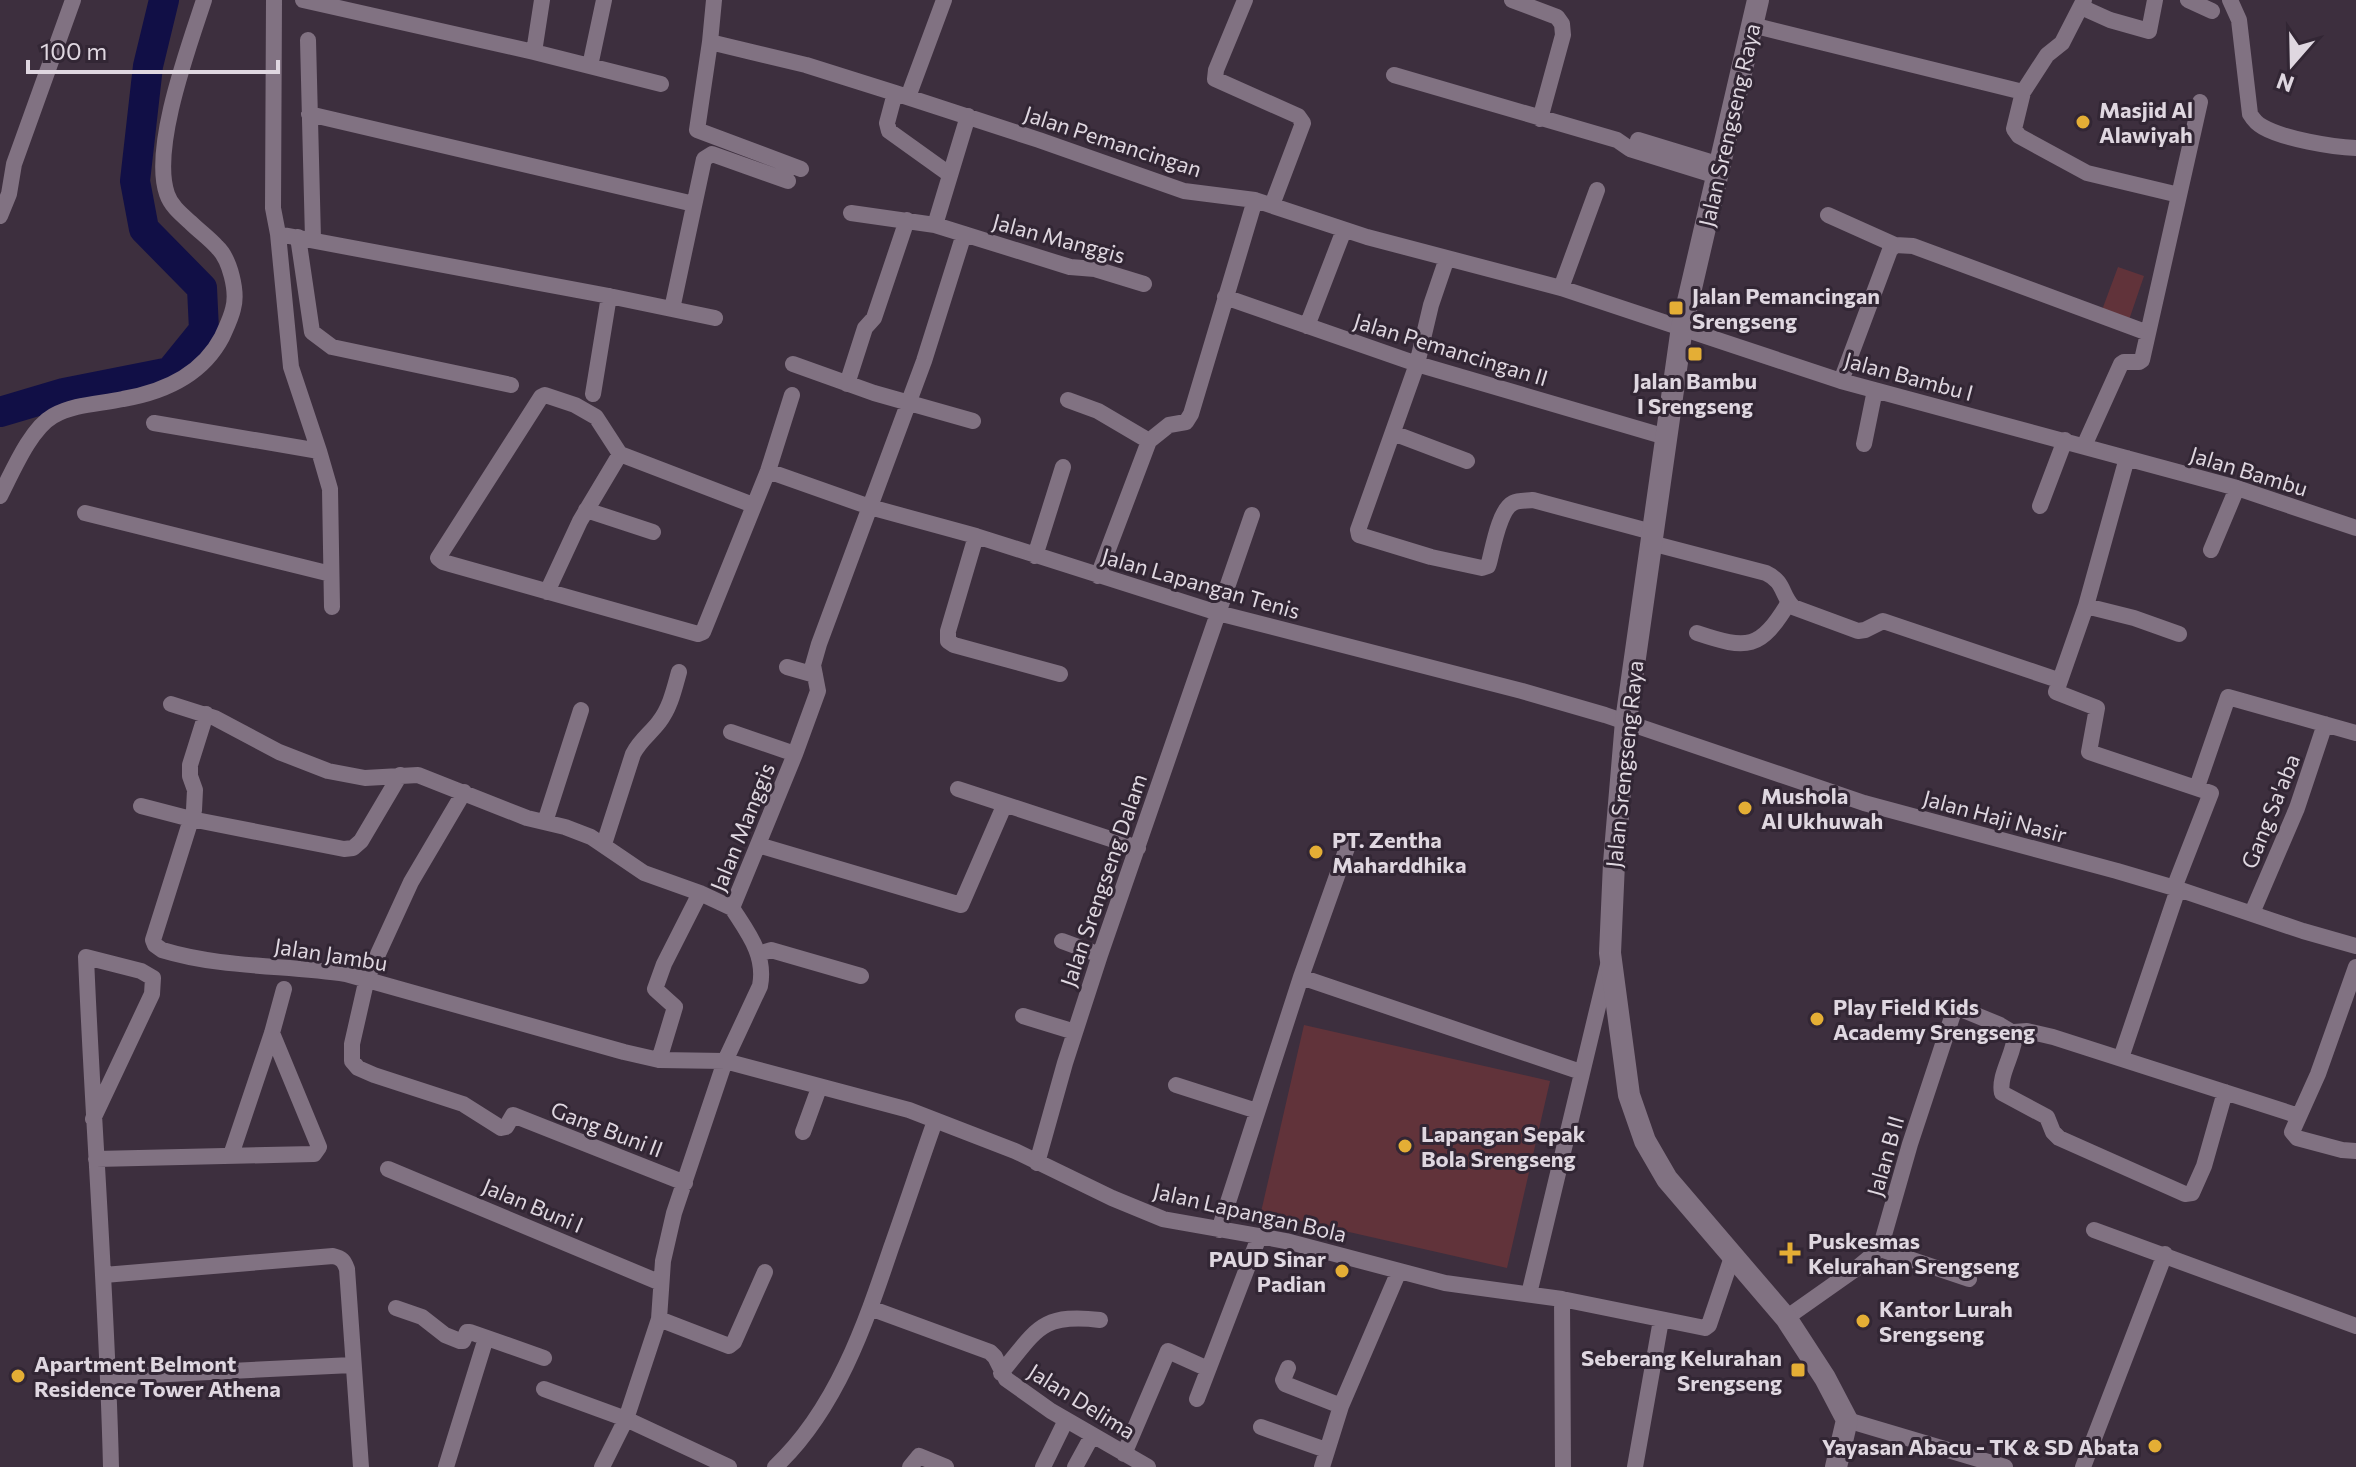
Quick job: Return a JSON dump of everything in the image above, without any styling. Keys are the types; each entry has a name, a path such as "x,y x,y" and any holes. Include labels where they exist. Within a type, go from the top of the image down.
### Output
{"main road":[{"name":"Jalan Srengseng Raya","path":"1758,0 1682,327 1626,721 1610,953 1629,1095 1652,1156 1667,1179 1786,1318 1825,1378 1847,1420"},
{"path":"1836,1467 1847,1420"}],"street":[{"path":"0,216 9,194 7,161 73,0"},
{"path":"0,496 36,432 52,417 80,406 127,399 172,386 199,368 221,339 235,306 232,273 219,248 174,207 167,193 166,137 180,73 204,0"},
{"path":"274,0 273,208 291,367 330,489 332,607"},
{"path":"303,0 661,84"},
{"path":"534,52 542,0"},
{"path":"590,66 604,0"},
{"path":"714,0 697,130 801,169"},
{"path":"944,0 887,129 949,174"},
{"path":"1245,0 1215,79 1298,116 1303,123 1272,205"},
{"path":"1512,0 1557,17 1562,24 1563,35 1540,119"},
{"path":"2155,0 2149,31 2118,22 2083,4 2062,43 2047,55 2023,92 2014,129 2019,136 2087,173 2179,195"},
{"path":"2188,0 2212,11"},
{"path":"2230,0 2239,20 2250,114 2254,120 2283,134 2356,148"},
{"path":"1752,25 2023,92"},
{"path":"308,40 305,238 312,332 332,347 511,385"},
{"name":"Jalan Pemancingan","path":"710,42 806,65 968,116 1184,191 1255,200 1344,230 1561,288 1682,327"},
{"path":"1394,75 1617,140 1633,138 1719,170"},
{"path":"2084,446 2121,364 2141,361 2200,102"},
{"path":"309,114 694,204"},
{"path":"935,225 968,116"},
{"path":"672,309 704,159 712,154 788,181"},
{"path":"1561,288 1597,190"},
{"path":"1098,576 1149,441 1169,425 1189,419 1255,200"},
{"name":"Jalan Manggis","path":"851,213 935,225 1070,267 1095,269 1144,284"},
{"path":"1828,215 1895,245 1913,246 2148,333"},
{"path":"847,384 865,328 874,318 907,220"},
{"path":"1307,326 1344,230"},
{"path":"278,234 715,318"},
{"name":"Jalan Manggis","path":"759,954 732,908 818,691 813,665 819,644 934,332 964,234"},
{"path":"1841,381 1890,250 1895,245"},
{"path":"1447,258 1431,305 1417,364 1358,530 1360,536 1482,568 1488,566 1503,513 1510,503 1533,500 1773,577 1784,589 1793,607 1858,631 1888,622 2058,680"},
{"path":"593,394 609,296"},
{"name":"Jalan Pemancingan II","path":"1225,297 1417,364 1666,437"},
{"name":"Jalan Bambu I","path":"1682,327 1841,381 2127,458"},
{"path":"793,364 847,384 973,421"},
{"path":"1864,444 1875,390"},
{"path":"753,505 620,454 601,423 585,410 550,395 541,397 438,555 443,562 698,634 703,632 768,471 792,395"},
{"path":"1068,400 1098,411 1149,441"},
{"path":"154,423 319,451"},
{"path":"1393,433 1467,461"},
{"path":"2040,506 2065,440"},
{"path":"547,592 586,510 620,454"},
{"path":"2121,1058 2176,889 2210,797 2209,791 2089,752 2097,708 2056,693 2086,606 2127,458"},
{"name":"Jalan Bambu","path":"2127,458 2237,488 2356,528"},
{"path":"1035,556 1063,467"},
{"name":"Jalan Lapangan Tenis","path":"768,471 870,507 976,536 1218,613 1626,721"},
{"path":"2211,550 2237,488"},
{"path":"586,510 653,532"},
{"path":"85,513 331,574"},
{"name":"Jalan Srengseng Dalam","path":"1037,1163 1100,955 1252,515"},
{"path":"976,536 948,631 948,641 1060,674"},
{"path":"1697,633 1738,645 1750,643 1767,633 1789,602"},
{"path":"2086,606 2179,634"},
{"path":"787,667 815,675"},
{"path":"604,844 633,754 638,743 659,722 670,704 679,672"},
{"path":"2197,787 2228,697 2356,733"},
{"path":"171,704 206,714 279,752 328,771 365,778 400,775 429,778 527,818 591,837 634,868 732,908"},
{"path":"545,822 581,710"},
{"path":"191,819 195,790 190,765 206,714"},
{"name":"Jalan Haji Nasir","path":"1626,721 1864,803 2176,889 2356,946"},
{"name":"Gang Sa'aba","path":"2252,913 2297,808 2325,724"},
{"path":"731,732 795,754"},
{"path":"141,806 191,819 344,849 353,848 361,841 400,775"},
{"path":"958,789 1138,848"},
{"path":"367,978 411,882 464,792"},
{"path":"758,845 961,905 1004,806"},
{"name":"Jalan Jambu","path":"191,819 156,923 155,945 173,953 202,959 312,969 367,978 659,1060 725,1061"},
{"path":"1219,1230 1301,977 1348,845"},
{"path":"659,1060 675,1007 655,989 664,964 700,893"},
{"path":"1062,941 1100,955"},
{"path":"602,1467 626,1419 659,1319 666,1246 725,1061 760,986 762,973 759,954 771,950 861,976"},
{"path":"1529,1294 1610,953"},
{"path":"93,1119 152,994 154,983 153,978 141,971 86,957 92,1104 93,1119 96,1159 104,1275 111,1467"},
{"path":"2356,967 2318,1074 2292,1132 2294,1136 2356,1151"},
{"path":"1301,977 1581,1072"},
{"name":"Gang Buni II","path":"367,978 352,1044 352,1061 358,1068 463,1104 501,1128 506,1127 513,1115 685,1183"},
{"path":"231,1155 284,989"},
{"name":"Jalan B II","path":"1880,1249 1910,1144 1953,1014 1961,1009 2007,1029"},
{"path":"1023,1016 1075,1032"},
{"path":"2007,1029 2053,1037 2299,1116"},
{"path":"2007,1029 2014,1043 2001,1086 2002,1093 2047,1117 2059,1138 2185,1194 2194,1192 2225,1092"},
{"path":"96,1159 314,1154 319,1147 272,1033"},
{"name":"Jalan Lapangan Bola","path":"725,1061 909,1110 1004,1146 1163,1219 1299,1244 1445,1283 1562,1299 1705,1328 1709,1325 1733,1254"},
{"path":"1176,1085 1257,1111"},
{"path":"803,1132 819,1088"},
{"path":"783,1465 804,1437 849,1358 870,1308 935,1121"},
{"name":"Jalan Buni I","path":"388,1169 661,1283"},
{"path":"2094,1230 2356,1326"},
{"path":"1197,1399 1259,1237"},
{"path":"1786,1318 1880,1249 1969,1279"},
{"path":"2083,1467 2165,1254"},
{"path":"104,1275 333,1256 340,1258 347,1269 361,1467"},
{"path":"1322,1467 1341,1406 1399,1271"},
{"path":"659,1319 729,1346 734,1342 765,1272"},
{"path":"1562,1299 1563,1467"},
{"path":"396,1308 422,1317 445,1335 460,1341 467,1332 544,1358"},
{"name":"Jalan Delima","path":"870,1308 990,1352 1006,1379 1066,1420 1148,1467"},
{"path":"1001,1373 1037,1329 1056,1320 1073,1317 1100,1320"},
{"path":"1635,1467 1661,1320"},
{"path":"446,1467 486,1338"},
{"path":"1124,1454 1168,1351 1208,1369"},
{"path":"109,1377 352,1365"},
{"path":"1288,1368 1283,1380 1285,1384 1341,1406"},
{"path":"544,1389 626,1419 729,1467"},
{"path":"1043,1467 1066,1420"},
{"path":"1847,1420 2005,1467"},
{"path":"1261,1427 1326,1450"},
{"path":"1075,1467 1092,1436"},
{"path":"910,1467 919,1456 946,1467"}],"shaded area":[{"path":"2118,267 2144,276 2129,320 2102,310"},
{"name":"Lapangan Sepak Bola Srengseng","path":"1304,1025 1550,1081 1507,1268 1261,1212"}],"waterway":[{"path":"0,412 64,393 170,372 204,330 202,288 144,229 135,181 148,66 164,0"}],"place":[{"name":"Masjid Al Alawiyah","path":"2083,122"},
{"name":"Jalan Pemancingan Srengseng","path":"1676,308"},
{"name":"Jalan Bambu I Srengseng","path":"1695,354"},
{"name":"Mushola Al Ukhuwah","path":"1745,808"},
{"name":"PT. Zentha Maharddhika","path":"1316,852"},
{"name":"Play Field Kids Academy Srengseng","path":"1817,1019"},
{"name":"Lapangan Sepak Bola Srengseng","path":"1405,1146"},
{"name":"Puskesmas Kelurahan Srengseng","path":"1790,1253"},
{"name":"PAUD Sinar Padian","path":"1342,1271"},
{"name":"Kantor Lurah Srengseng","path":"1863,1321"},
{"name":"Seberang Kelurahan Srengseng","path":"1798,1370"},
{"name":"Apartment Belmont Residence Tower Athena","path":"18,1376"},
{"name":"Yayasan Abacu - TK & SD Abata","path":"2155,1446"}]}
